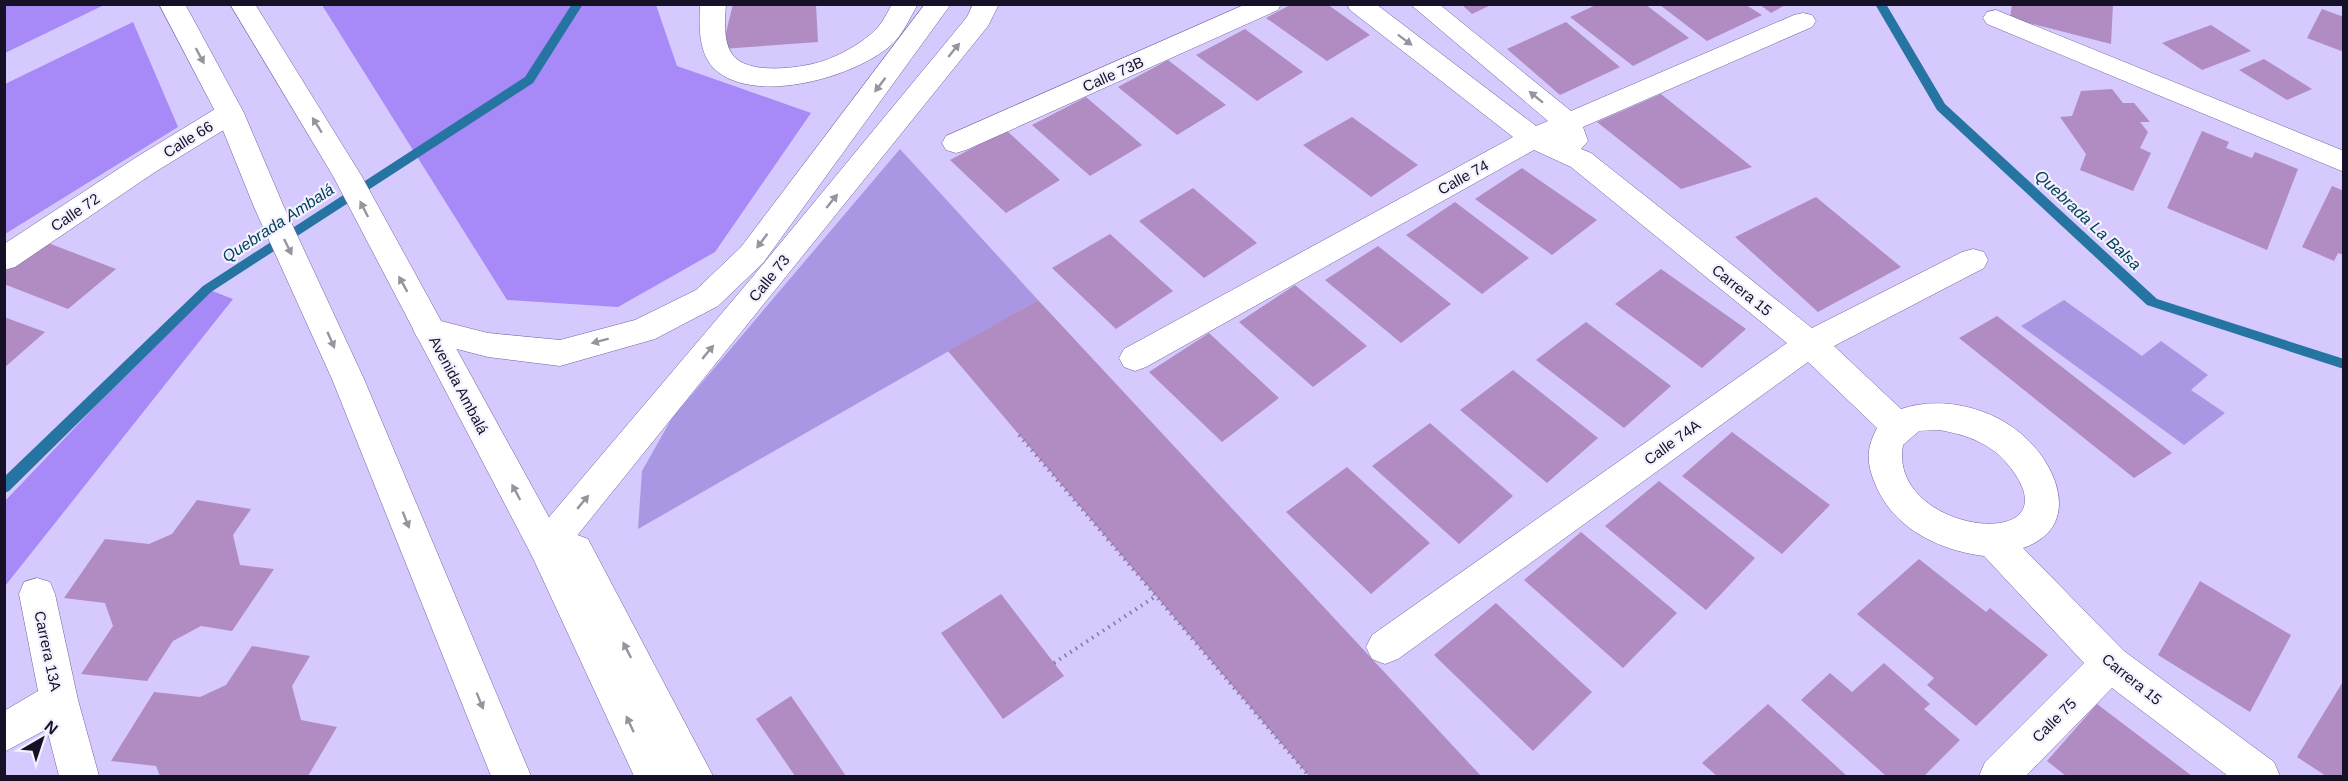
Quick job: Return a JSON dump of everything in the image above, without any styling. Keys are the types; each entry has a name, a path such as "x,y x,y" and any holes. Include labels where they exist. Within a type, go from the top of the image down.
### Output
{"street":[{"path":"172,4 230,113 269,207 308,287 511,777"},
{"name":"Avenida Ambalá","path":"242,4 347,175 381,243 546,547 655,777"},
{"path":"713,4 712,20 718,56 730,69 758,77 802,76 842,64 886,35 905,4"},
{"name":"Calle 73","path":"429,330 488,345 560,353 644,330 707,298 752,255 939,4"},
{"name":"Calle 73","path":"546,547 792,251 979,20 986,4"},
{"name":"Calle 73B","path":"956,143 1269,4"},
{"name":"Carrera 15","path":"1359,4 1533,138 1581,160 1810,344 1898,427"},
{"path":"1422,4 1567,122 1581,160"},
{"path":"1996,18 2343,162"},
{"name":"Calle 74","path":"1134,358 1533,138 1803,21"},
{"name":"Calle 66","path":"145,165 230,113"},
{"name":"Calle 72","path":"4,259 145,165"},
{"name":"Calle 74A","path":"1385,647 1810,344 1973,261"},
{"path":"1939,416 1965,420 1992,431 2015,448 2032,467 2042,489 2042,510 2033,526 2015,537 1993,541 1968,538 1941,529 1918,515 1900,496 1888,477 1884,457 1888,440 1898,427 1915,418 1939,416"},
{"name":"Carrera 15","path":"1993,541 2110,664 2260,777"},
{"path":"546,547 575,550 693,777"},
{"name":"Carrera 13A","path":"37,594 78,777"},
{"name":"Calle 75","path":"1999,777 2110,664"},
{"path":"4,733 59,700"}],"path":[{"path":"1019,435 1309,777"},
{"path":"1054,663 1156,596"}],"shaded area":[{"path":"5,4 104,4 104,5 5,53"},
{"path":"322,5 656,5 677,66 811,113 715,252 618,307 507,300"},
{"path":"133,22 178,127 5,234 5,84"},
{"path":"900,149 1038,300 638,529 642,471 672,418"},
{"path":"207,289 233,299 5,586 5,501"},
{"path":"2064,300 2142,356 2161,341 2208,375 2191,390 2225,413 2184,445 2021,326"}],"building":[{"path":"733,4 816,4 818,42 722,49"},
{"path":"1292,4 1327,4 1370,35 1327,61 1266,18"},
{"path":"1461,4 1493,4 1472,14"},
{"path":"1598,4 1645,4 1689,38 1633,66 1570,17"},
{"path":"1759,4 1787,4 1771,13"},
{"path":"2012,4 2113,4 2111,44 2010,18"},
{"path":"1660,5 1746,5 1762,15 1707,41"},
{"path":"2322,9 2344,17 2344,52 2307,38"},
{"path":"1566,22 1620,67 1560,95 1507,49"},
{"path":"2211,25 2251,51 2202,70 2162,43"},
{"path":"1245,29 1303,72 1257,101 1196,55"},
{"path":"2264,59 2312,89 2287,100 2239,70"},
{"path":"1168,60 1226,105 1177,135 1118,87"},
{"path":"2112,89 2123,103 2134,103 2150,122 2140,122 2148,132 2140,148 2151,153 2133,191 2080,170 2086,154 2060,117 2072,116 2081,91"},
{"path":"1661,94 1752,167 1681,189 1597,122"},
{"path":"1086,97 1142,145 1090,176 1032,125"},
{"path":"1352,117 1418,165 1371,197 1303,145"},
{"path":"1006,130 1060,180 1006,213 950,160"},
{"path":"2202,131 2229,142 2226,148 2252,158 2255,152 2298,169 2267,250 2167,208"},
{"path":"1522,168 1597,220 1552,255 1475,199"},
{"path":"2332,186 2344,191 2344,255 2338,253 2334,261 2302,247"},
{"path":"1193,188 1257,243 1204,278 1139,221"},
{"path":"1816,197 1901,267 1818,312 1735,237"},
{"path":"1455,202 1529,258 1482,294 1406,235"},
{"path":"1110,234 1173,291 1116,329 1052,268"},
{"path":"43,241 116,269 68,309 4,284 4,272"},
{"path":"1378,246 1451,304 1401,343 1325,280"},
{"path":"1661,269 1746,329 1702,368 1615,304"},
{"path":"1295,285 1367,346 1313,387 1239,322"},
{"path":"1038,300 1481,776 1309,776 948,351"},
{"path":"1997,316 2172,453 2134,478 1959,338"},
{"path":"4,317 45,332 4,368"},
{"path":"1586,322 1671,386 1624,428 1536,360"},
{"path":"1209,333 1279,398 1222,442 1149,372"},
{"path":"1513,370 1598,438 1547,483 1460,410"},
{"path":"1430,423 1513,496 1459,544 1372,466"},
{"path":"1732,432 1830,505 1782,554 1682,476"},
{"path":"1347,467 1430,543 1371,594 1286,512"},
{"path":"1659,481 1755,558 1706,610 1605,526"},
{"path":"197,500 251,509 233,535 240,565 274,569 232,631 201,626 173,641 147,681 81,674 113,626 105,603 64,598 105,539 149,544 172,534"},
{"path":"1581,532 1677,613 1623,668 1524,580"},
{"path":"1919,559 1986,612 1990,608 2048,655 1976,726 1927,685 1934,678 1857,614"},
{"path":"2200,581 2291,635 2250,712 2158,655"},
{"path":"1001,594 1064,676 1003,719 941,633"},
{"path":"1496,603 1592,692 1533,751 1434,655"},
{"path":"252,646 310,656 292,686 301,720 337,727 308,776 160,776 156,766 111,761 154,692 200,697 226,685"},
{"path":"1884,663 1930,704 1924,709 1960,740 1924,776 1886,776 1801,700 1830,673 1852,692"},
{"path":"2344,680 2344,776 2326,776 2297,757"},
{"path":"791,696 846,776 795,776 756,719"},
{"path":"1768,704 1847,776 1717,776 1702,763"},
{"path":"2097,704 2192,776 2066,776 2047,761"}],"waterway":[{"name":"Quebrada Ambalá","path":"4,487 207,289 529,80 578,4"},
{"name":"Quebrada La Balsa","path":"1880,4 1941,107 2152,302 2344,364"}]}
